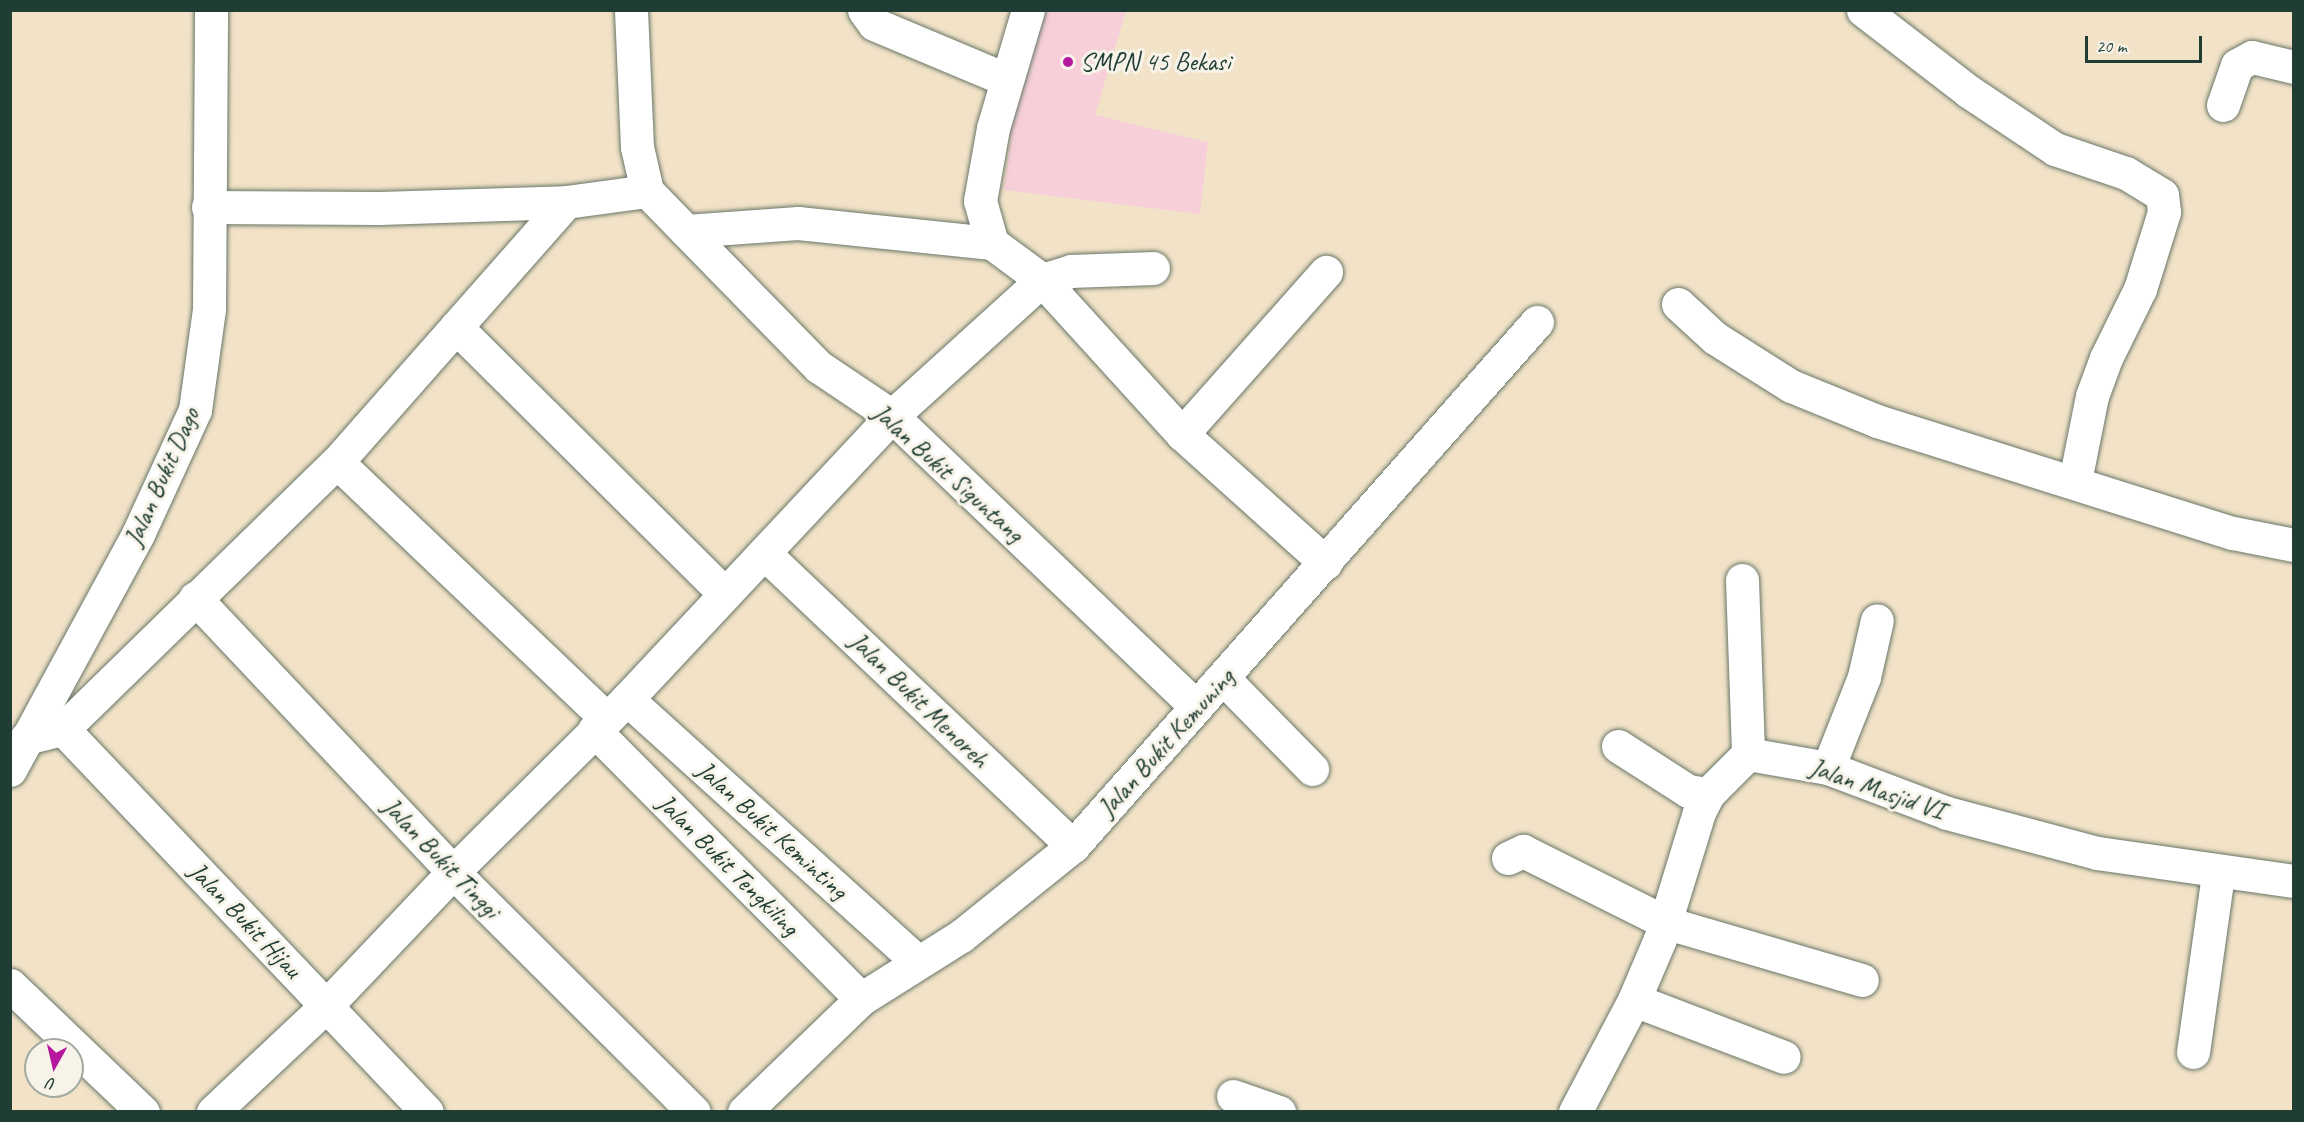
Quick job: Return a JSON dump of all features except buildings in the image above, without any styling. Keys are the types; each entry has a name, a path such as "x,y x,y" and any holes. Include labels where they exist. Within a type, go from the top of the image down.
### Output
{"street":[{"name":"Jalan Bukit Dago","path":"10,770 138,534 195,410 209,309 211,10"},
{"path":"208,207 566,202 647,191 637,147 631,10"},
{"path":"864,10 874,24 1007,80"},
{"path":"992,243 980,201 993,128 1028,10"},
{"path":"1863,10 1968,91 2055,149 2126,172 2162,195 2164,212 2140,290 2106,358 2092,396 2075,481"},
{"path":"2223,105 2238,65 2252,57 2294,67"},
{"name":"Jalan Bukit Siguntang","path":"647,191 819,367 892,416 1196,707"},
{"path":"26,738 63,729 337,462 566,202"},
{"path":"686,231 798,223 992,243 1042,280 1182,434 1326,563"},
{"path":"213,1112 326,1006 453,872 609,716 892,416 1042,280 1071,271 1153,268"},
{"path":"1182,434 1326,272"},
{"path":"1678,304 1715,338 1791,386 1953,446 2075,481 2233,533 2294,544"},
{"name":"Jalan Bukit Kemuning","path":"744,1112 861,999 917,961 961,936 1073,846 1196,707 1224,679 1538,322"},
{"path":"456,327 725,594"},
{"name":"Jalan Bukit Tengkiling","path":"337,462 609,716 861,999"},
{"name":"Jalan Bukit Menoreh","path":"764,553 1073,846"},
{"path":"1575,1112 1634,1000 1667,923 1699,812 1708,794 1748,754 1742,580"},
{"name":"Jalan Bukit Tinggi","path":"195,598 453,872 694,1112"},
{"path":"1828,768 1864,677 1877,621"},
{"path":"1224,679 1312,769"},
{"name":"Jalan Bukit Keminting","path":"609,716 917,961"},
{"name":"Jalan Bukit Hijau","path":"63,729 427,1112"},
{"path":"1618,746 1688,791 1708,794"},
{"name":"Jalan Masjid VI","path":"1748,754 1828,768 1947,813 2097,853 2218,873 2294,881"},
{"path":"1508,858 1523,851 1667,923 1862,980"},
{"path":"2193,1053 2218,873"},
{"path":"10,985 142,1112"},
{"path":"1634,1000 1785,1058"},
{"path":"1233,1096 1279,1112"}],"shaded area":[{"name":"SMPN 45 Bekasi","path":"1040,11 1126,11 1095,115 1208,142 1200,214 1004,190 1013,114"}],"place":[{"name":"SMPN 45 Bekasi","path":"1068,62"}]}
